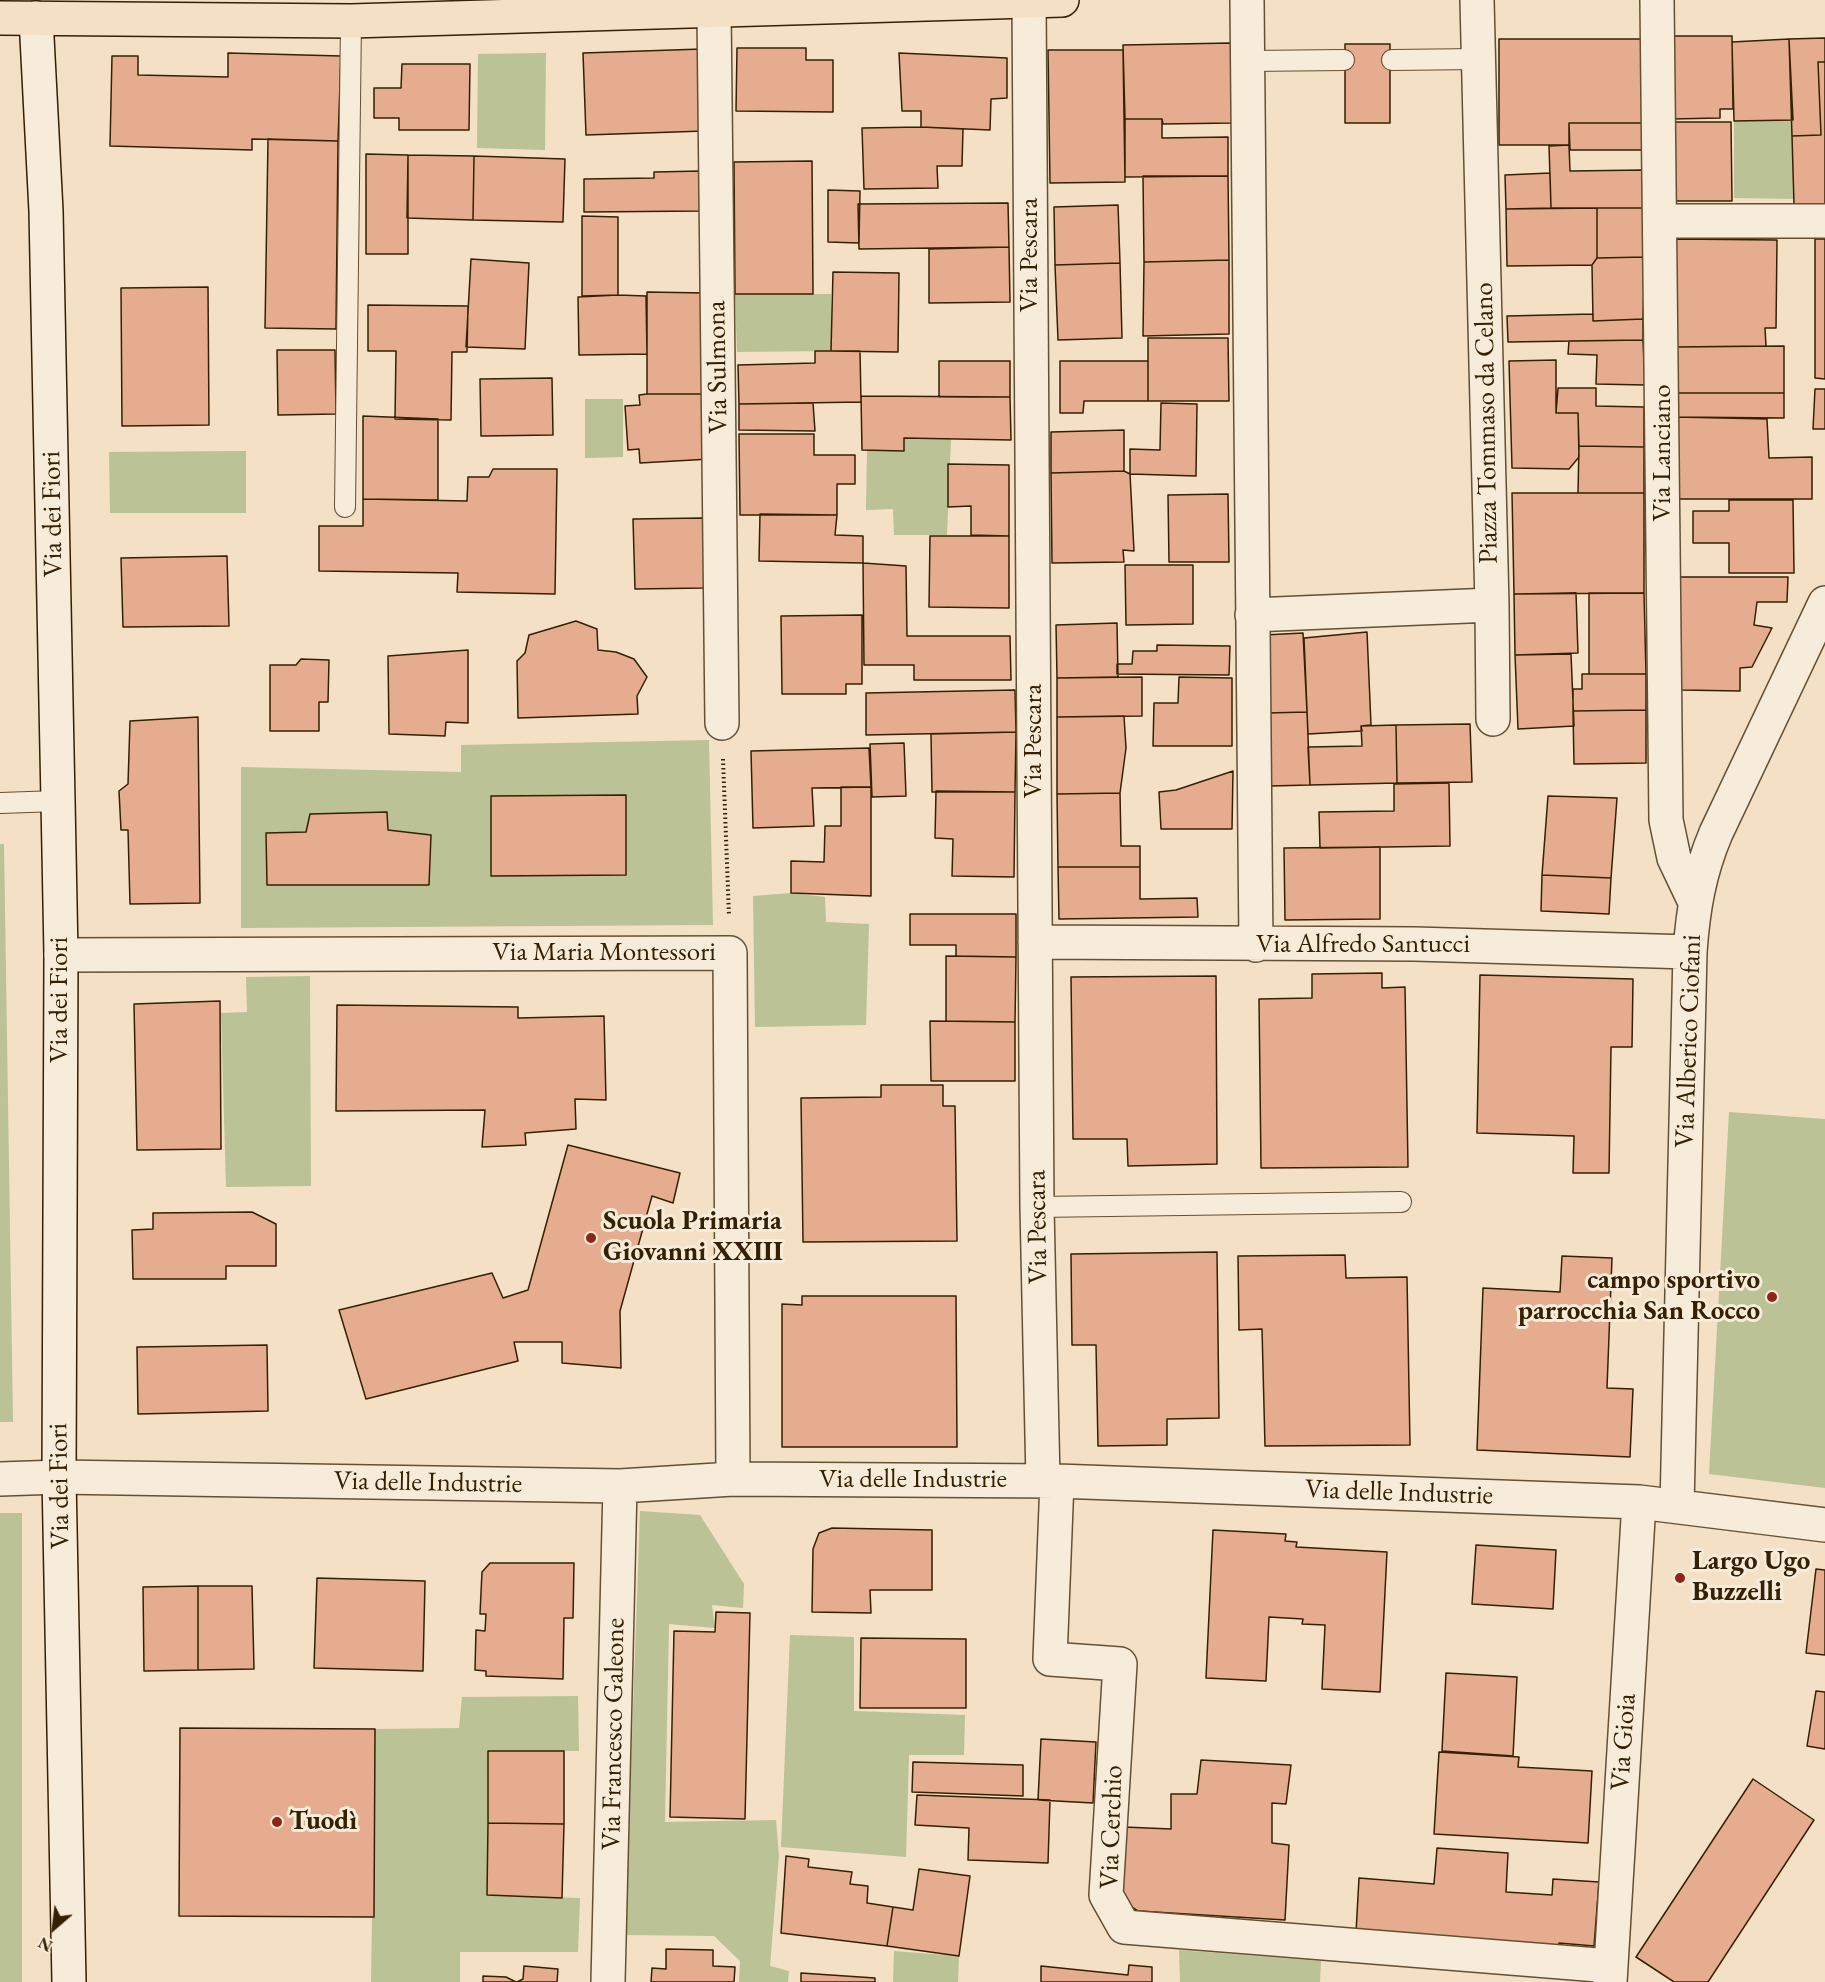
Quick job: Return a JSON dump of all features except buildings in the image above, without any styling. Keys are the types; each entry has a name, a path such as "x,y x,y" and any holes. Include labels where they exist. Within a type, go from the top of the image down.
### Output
{"main road":[{"path":"0,18 290,10 351,21 673,6 714,12 921,2 1062,0"}],"street":[{"path":"1247,0 1256,945"},
{"name":"Piazza Tommaso da Celano","path":"1477,0 1493,719"},
{"name":"Via Lanciano","path":"1657,0 1666,820 1674,858 1694,900"},
{"name":"Via Pescara","path":"1029,1 1037,1207 1050,1481"},
{"name":"Via Sulmona","path":"714,12 722,723"},
{"name":"Via dei Fiori","path":"36,18 46,211 61,954 59,1477 69,1982"},
{"path":"1661,221 1825,221"},
{"name":"Via Alberico Ciofani","path":"1677,1506 1690,952 1694,900 1703,864 1716,833 1825,603"},
{"path":"1252,615 1492,605"},
{"name":"Via Alfredo Santucci","path":"1035,942 1256,945 1415,944 1690,952"},
{"name":"Via Maria Montessori","path":"61,954 730,953 733,1479"},
{"name":"Via delle Industrie","path":"0,1479 59,1477 620,1486 733,1479 1050,1481 1639,1502 1825,1525"},
{"name":"Via Cerchio","path":"1050,1481 1050,1659 1120,1664 1106,1895 1124,1926 1610,1974"},
{"name":"Via Francesco Galeone","path":"608,1982 620,1486"},
{"name":"Via Gioia","path":"1610,1974 1639,1502"}],"lane":[{"path":"345,507 351,21"},
{"path":"1392,60 1478,59"},
{"path":"1248,61 1344,60"},
{"path":"0,803 58,801"},
{"path":"1037,1207 1401,1202"}],"path":[{"path":"722,723 730,953"}],"green space":[{"path":"546,53 545,150 477,148 478,54"},
{"path":"1793,120 1795,199 1734,198 1734,121"},
{"path":"735,294 831,294 831,351 737,352"},
{"path":"585,399 623,399 623,457 585,458"},
{"path":"904,438 951,439 947,535 894,535 893,509 866,510 867,450 903,451"},
{"path":"246,451 246,513 110,513 109,452"},
{"path":"709,740 713,925 241,928 241,767 461,772 461,745"},
{"path":"0,844 4,844 13,1422 0,1422"},
{"path":"791,893 825,897 826,922 869,924 866,1025 755,1027 753,896"},
{"path":"310,976 311,1186 226,1187 221,1013 247,1012 246,977"},
{"name":"campo sportivo parrocchia San Rocco","path":"1729,1112 1825,1119 1825,1488 1709,1474"},
{"path":"640,1511 700,1515 744,1584 743,1608 712,1605 715,1628 669,1624 665,1822 776,1820 779,1856 770,1966 789,1971 788,1982 739,1982 740,1961 714,1936 625,1935"},
{"path":"0,1513 22,1513 22,1982 0,1982"},
{"path":"790,1635 854,1637 854,1711 965,1715 964,1755 909,1755 906,1857 781,1847"},
{"path":"578,1696 579,1751 488,1751 487,1895 580,1898 578,1952 460,1952 460,1982 371,1982 375,1729 459,1728 462,1697"},
{"path":"1179,1950 1321,1961 1320,1982 1180,1982"},
{"path":"894,1951 959,1956 958,1982 893,1982"}],"place":[{"name":"Scuola Primaria Giovanni XXIII","path":"591,1238"},
{"name":"campo sportivo parrocchia San Rocco","path":"1772,1297"},
{"name":"Largo Ugo Buzzelli","path":"1680,1578"},
{"name":"Tuodì","path":"277,1822"}]}
